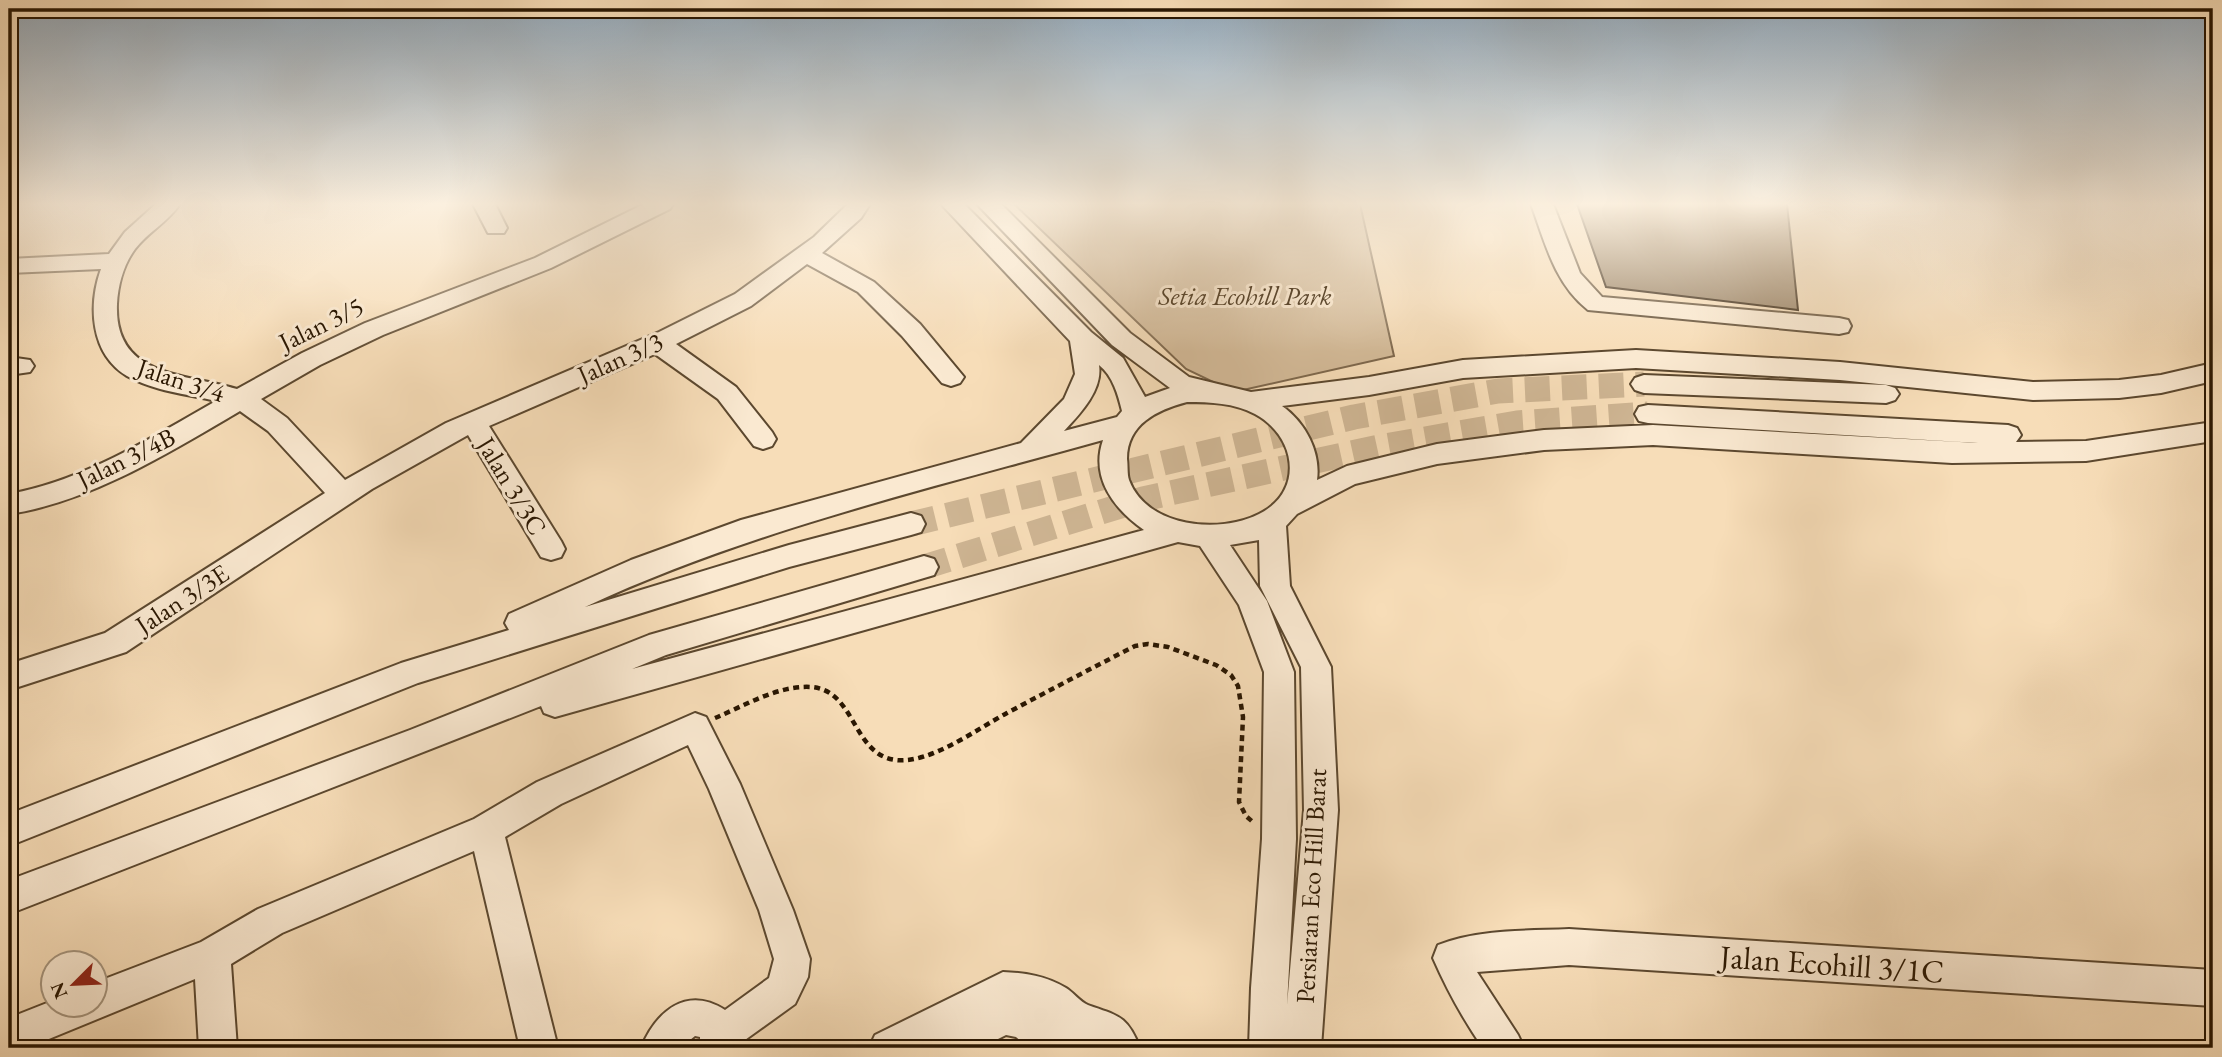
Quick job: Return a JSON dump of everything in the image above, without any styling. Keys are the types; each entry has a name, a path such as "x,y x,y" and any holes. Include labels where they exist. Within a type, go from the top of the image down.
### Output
{"street":[{"name":"Jalan 3/4","path":"121,253 108,284 104,324 116,352 133,368 165,380 238,399 258,408 353,488"},
{"name":"Jalan 3/5","path":"238,399 374,329 562,253"},
{"path":"1001,253 1083,338 1114,364 1131,394 1130,419 1115,441 1111,459 1114,479 1124,498 1146,518 1177,532 1210,538 1243,534 1347,476 1437,454 1544,440 1653,435 1952,453 2086,451 2213,430"},
{"path":"1037,253 1121,339 1180,383 1252,401 1369,386 1462,369 1636,359 1840,371 2034,391 2119,389 2161,384 2213,372"},
{"path":"1561,253 1573,284 1584,297 1596,304 1839,326"},
{"path":"807,254 866,287 911,330 951,377"},
{"name":"Jalan 3/3","path":"353,488 473,422 657,342 743,300 807,254"},
{"path":"9,266 118,261"},
{"path":"1031,449 1074,404 1087,374 1083,338"},
{"path":"657,342 727,393 763,439"},
{"path":"1644,384 1803,389 2051,404 2132,401 2213,386"},
{"path":"9,830 412,672 641,568 751,528 1130,419 1163,399 1187,393 1213,393"},
{"name":"Jalan 3/4B","path":"9,504 33,500 131,461 238,399"},
{"path":"1252,401 1285,424 1298,440 1304,458 1304,482 1282,514"},
{"path":"1648,414 2076,439 2213,430"},
{"name":"Jalan 3/3C","path":"473,422 551,549"},
{"name":"Jalan 3/3E","path":"9,677 115,643 353,488"},
{"name":"Persiaran Eco Hill Barat","path":"1282,514 1275,586 1316,667 1321,810 1302,1048"},
{"path":"412,672 789,556 911,524"},
{"path":"421,740 1177,532"},
{"name":"Persiaran Eco Hill Barat","path":"1210,538 1252,601 1279,672 1279,839 1269,988 1268,1048"},
{"path":"9,897 421,740 660,644 924,567"},
{"path":"108,996 212,955 270,921 486,830 549,793 695,727 724,784 776,910 792,958 790,977 782,991 719,1042 715,1027 708,1021 690,1017 670,1028 660,1048"},
{"path":"486,830 539,1048"},
{"name":"Jalan Ecohill 3/1C","path":"1505,1048 1473,1002 1451,958 1508,950 1569,947 2213,988"},
{"path":"212,955 218,1048"},
{"path":"888,1048 1003,990 1030,990 1053,1000 1064,1039"},
{"path":"941,1048 1004,1016 1026,1021 1064,1039"},
{"path":"9,1037 55,1018"},
{"path":"1064,1039 1093,1023 1113,1034 1121,1048"}],"path":[{"path":"695,727 775,694 797,688 820,688 838,698 873,749 889,759 905,759 944,746 1135,646 1143,643 1161,645 1225,670 1236,682 1243,711 1239,802 1250,821 1279,839"}],"green space":[{"name":"Setia Ecohill Park","path":"1065,253 1371,253 1394,356 1234,392 1186,369"}],"building":[{"path":"1594,253 1792,253 1798,310 1606,287"}],"tunnel":[{"path":"911,524 1354,417 1498,391 1644,384"},
{"path":"924,567 1143,499 1379,447 1517,423 1648,414"}]}
